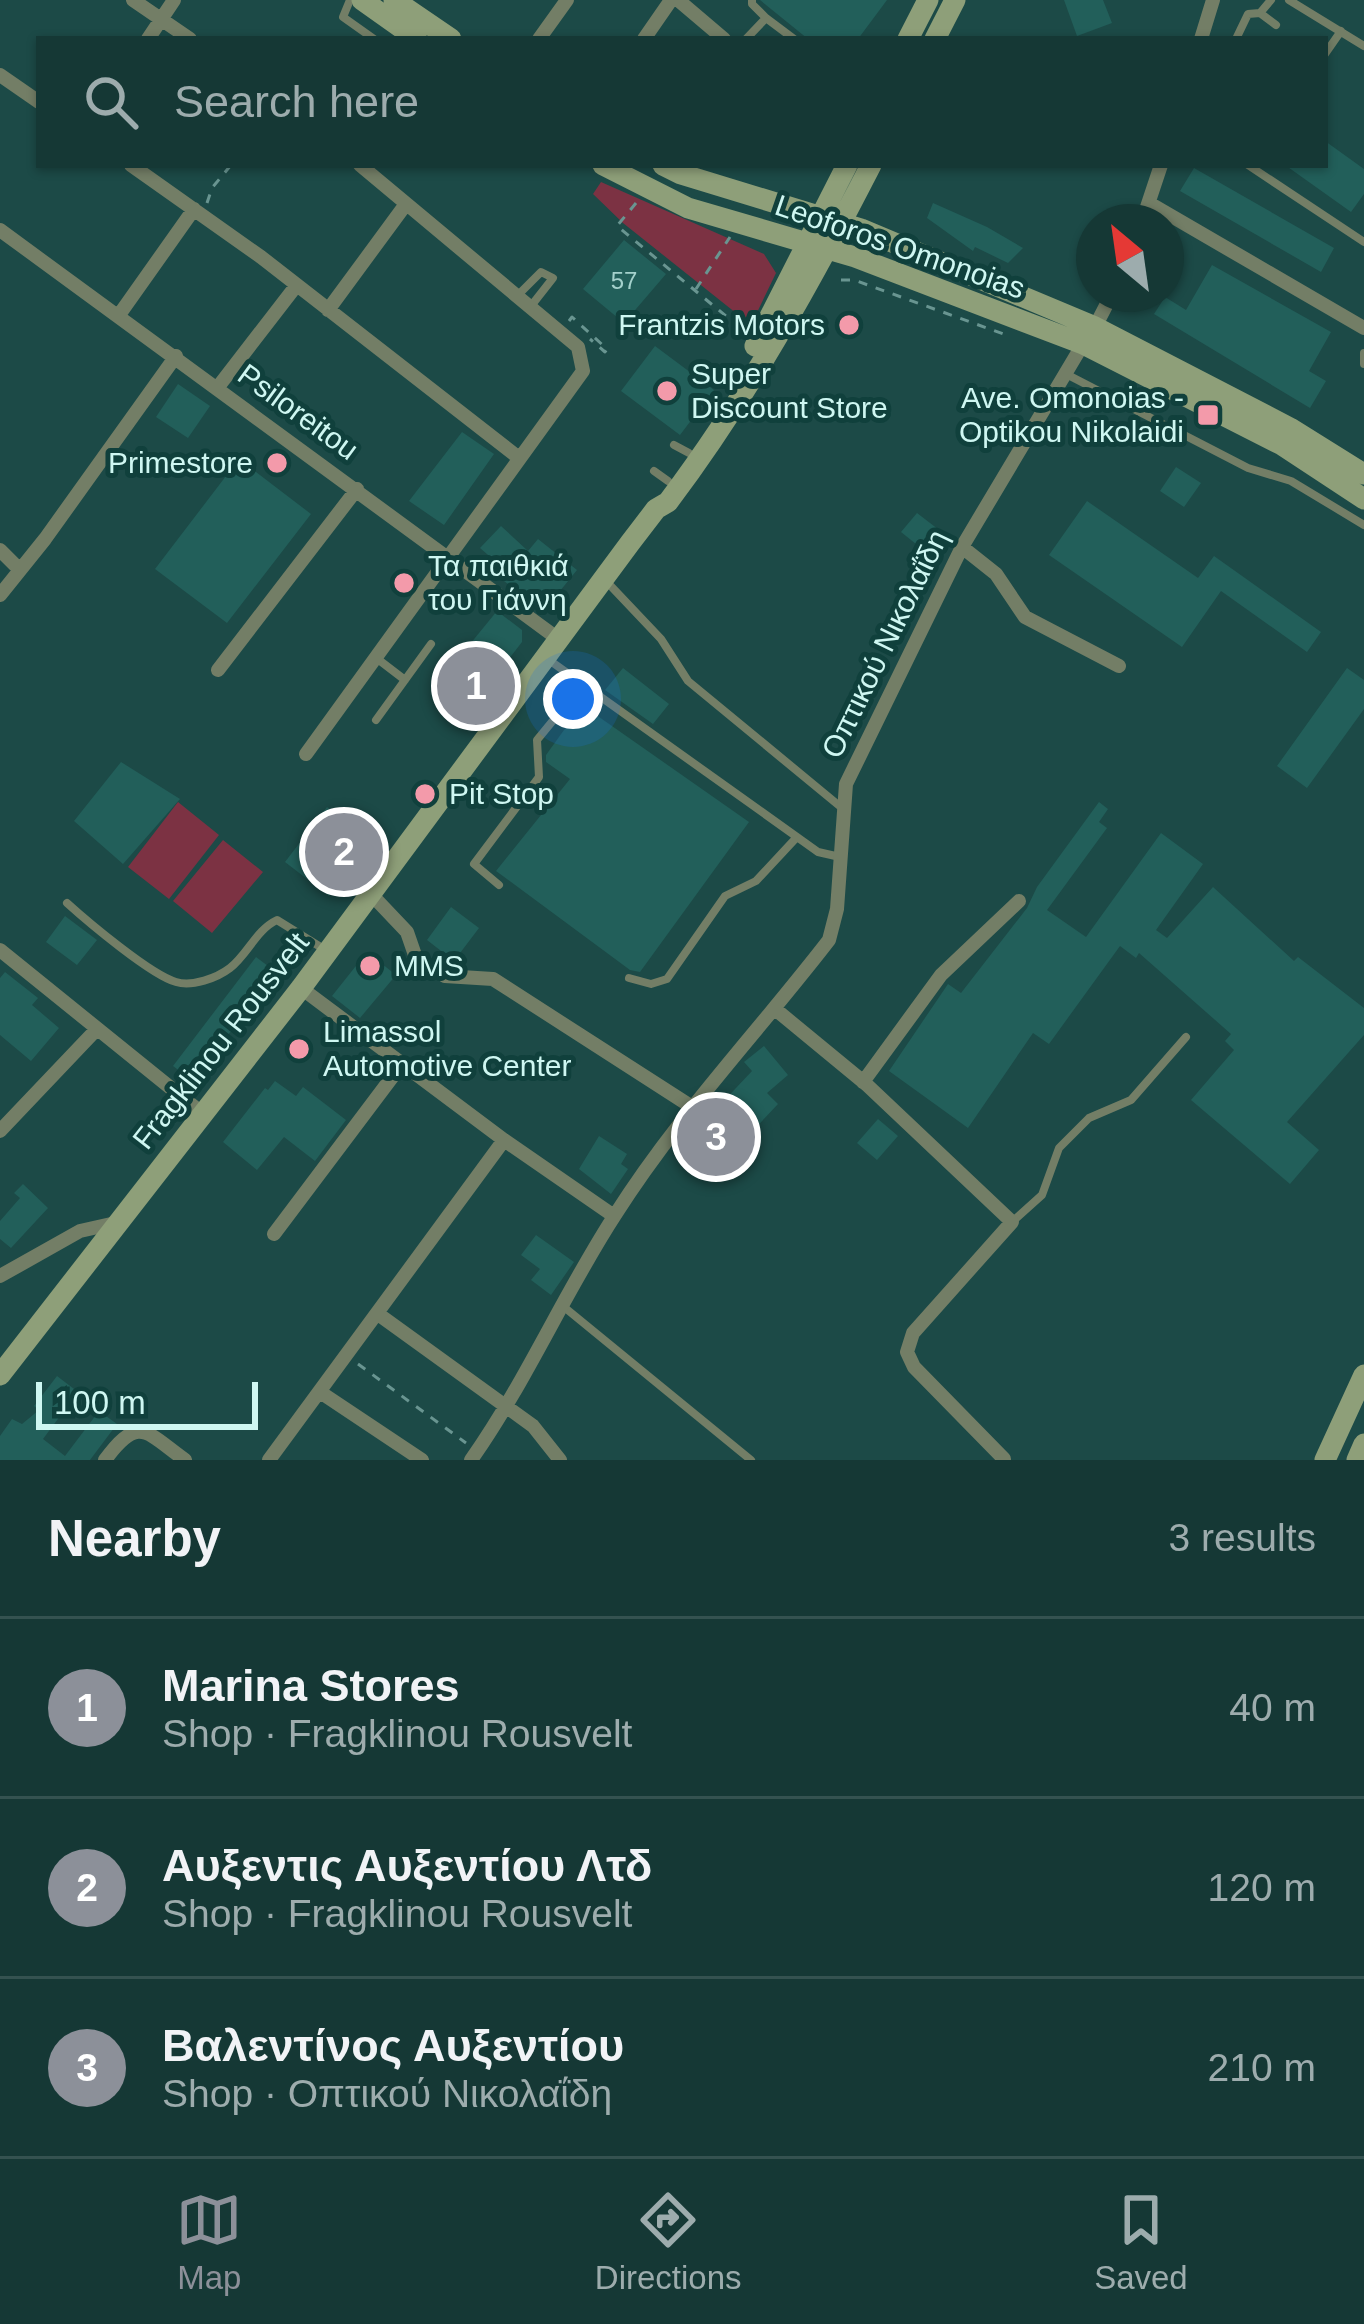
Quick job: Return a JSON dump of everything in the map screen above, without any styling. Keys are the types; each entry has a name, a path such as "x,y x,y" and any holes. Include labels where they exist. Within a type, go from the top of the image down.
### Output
{"main road":[{"path":"362,0 445,36"},
{"path":"910,36 928,0"},
{"path":"937,36 955,0"},
{"path":"389,8 414,36"},
{"name":"Leoforos Omonoias","path":"609,168 688,208 818,245 1089,335 1282,445 1364,499"},
{"name":"Leoforos Omonoias","path":"669,168 832,219 1291,428 1364,474"},
{"name":"Fragklinou Rousvelt","path":"832,219 847,168"},
{"name":"Fragklinou Rousvelt","path":"0,1375 301,988 656,509 668,502 725,426 832,219 869,168"},
{"name":"Fragklinou Rousvelt","path":"656,509 661,476 713,421 818,245"},
{"path":"1325,1460 1364,1375"},
{"path":"1357,1460 1364,1444"}],"street":[{"path":"133,0 186,36"},
{"path":"150,36 175,0"},
{"path":"541,36 567,0"},
{"path":"647,36 677,0 720,36"},
{"path":"1202,36 1213,0"},
{"path":"0,75 36,99"},
{"path":"135,168 519,458"},
{"path":"306,754 519,458 566,402 583,371 579,339 530,308 364,168"},
{"path":"1160,168 1149,203 1364,328"},
{"path":"328,310 406,204"},
{"path":"119,315 199,213"},
{"name":"Psiloreitou","path":"0,230 357,489 555,650"},
{"path":"218,387 296,286"},
{"name":"Οπτικού Νικολαΐδη","path":"474,1456 507,1408 614,1216 692,1107 829,940 837,909 846,784 962,547 1102,312"},
{"path":"0,595 176,356"},
{"path":"218,670 357,489"},
{"path":"962,547 996,574 1025,616 1119,666"},
{"path":"0,550 19,569"},
{"path":"370,893 407,932 416,958 445,976 493,979 692,1107"},
{"path":"863,1082 941,975 1019,901"},
{"path":"0,950 202,1114"},
{"path":"301,988 614,1216"},
{"path":"775,1009 863,1082 1012,1222 914,1333 907,1352 914,1366 1004,1459"},
{"path":"0,1131 95,1031"},
{"path":"274,1234 402,1064"},
{"path":"269,1460 504,1140"},
{"path":"0,1276 80,1232 121,1222"},
{"path":"378,1313 532,1426 560,1460"},
{"path":"320,1392 422,1460"},
{"path":"105,1460 123,1436 135,1431 147,1433 185,1460"}],"lane":[{"path":"350,0 343,17 372,36"},
{"path":"752,0 790,36"},
{"path":"1260,13 1271,0"},
{"path":"1288,0 1364,46"},
{"path":"377,36 389,8"},
{"path":"1237,36 1248,14 1260,13 1276,25"},
{"path":"749,36 766,18"},
{"path":"1328,49 1341,31"},
{"path":"1253,168 1364,242"},
{"path":"517,296 541,272 553,278 530,308"},
{"path":"1364,353 1364,364"},
{"path":"1064,374 1248,468 1292,481 1364,525"},
{"path":"604,579 661,639 688,681 842,808"},
{"path":"376,720 431,644"},
{"path":"555,650 583,684 818,852 839,857"},
{"path":"375,657 405,680"},
{"path":"499,885 474,864 539,777 537,740 583,684"},
{"path":"629,978 651,984 667,979 725,896 756,881 796,837"},
{"path":"67,903 101,934 175,982 200,982 230,968 266,925 277,920 328,952"},
{"path":"1012,1222 1042,1195 1059,1148 1089,1118 1131,1100 1186,1037"},
{"path":"564,1307 751,1460"}],"path":[{"path":"199,213 228,168"},
{"path":"640,198 617,226 750,337"},
{"path":"695,291 730,236"},
{"path":"568,322 572,317 607,349 579,339"},
{"path":"347,1355 474,1456"}],"shaded area":[{"path":"601,182 764,254 776,273 751,325 623,223 593,194"},
{"path":"178,802 219,835 169,899 128,867"},
{"path":"223,840 263,872 212,933 173,901"}],"building":[{"path":"760,0 887,0 860,36 804,36"},
{"path":"1064,0 1103,0 1112,23 1077,36"},
{"path":"1328,143 1364,169 1364,194 1351,212 1289,168 1328,168"},
{"path":"1194,168 1334,248 1321,272 1180,191"},
{"path":"933,203 1023,248 1008,263 975,247 973,251 927,218"},
{"path":"624,240 666,274 624,323 583,289"},
{"path":"1212,265 1331,332 1309,371 1326,381 1310,408 1154,314 1186,310"},
{"name":"Super Discount Store","path":"655,346 714,390 680,435 621,391"},
{"path":"178,384 210,406 188,438 156,417"},
{"path":"462,432 494,454 444,525 409,501"},
{"path":"239,459 311,514 227,623 155,569"},
{"path":"1176,467 1201,483 1184,507 1160,491"},
{"path":"1087,501 1198,578 1214,556 1321,632 1307,652 1221,591 1182,647 1049,555"},
{"path":"917,513 947,536 931,556 901,532"},
{"path":"501,526 528,551 538,539 577,570 543,612 504,581 510,574 480,548"},
{"path":"497,611 522,630 522,642 504,665 500,662 471,703 439,682"},
{"path":"623,668 669,704 653,724 605,690"},
{"path":"1347,668 1364,680 1364,709 1307,788 1277,766"},
{"path":"582,705 749,822 640,972 630,970 496,871 570,779 546,762 546,755"},
{"path":"121,762 180,799 123,864 74,821"},
{"path":"1099,802 1108,809 1099,822 1107,828 1047,910 1086,937 1161,833 1203,864 1156,930 1167,938 1213,887 1294,961 1298,957 1364,1008 1364,1035 1287,1122 1319,1150 1290,1184 1191,1100 1234,1050 1225,1041 1231,1034 1139,953 1136,958 1120,946 1049,1044 1033,1033 968,1128 889,1071 948,984 961,993 1027,908"},
{"path":"327,807 371,842 329,896 285,862"},
{"path":"451,907 479,928 454,961 427,940"},
{"path":"65,916 97,940 77,965 46,942"},
{"path":"367,952 396,975 360,1018 332,996"},
{"path":"256,957 276,972 193,1081 173,1066"},
{"path":"5,972 38,998 32,1005 59,1028 31,1061 0,1035 0,978"},
{"path":"764,1046 788,1075 767,1093 778,1104 749,1135 719,1106 752,1071 744,1062"},
{"path":"275,1081 296,1096 303,1087 346,1120 315,1161 284,1137 257,1170 223,1142"},
{"path":"878,1119 898,1136 877,1160 857,1143"},
{"path":"599,1136 627,1154 621,1164 628,1169 611,1194 579,1169"},
{"path":"23,1184 48,1208 11,1248 0,1239 0,1221 20,1198 14,1193"},
{"path":"536,1235 574,1262 551,1295 531,1280 540,1269 521,1255"},
{"path":"57,1376 78,1392 43,1439 65,1456 99,1411 117,1424 90,1460 0,1460 0,1436 12,1419 22,1424 39,1410 34,1406"}],"place":[{"name":"Frantzis Motors","path":"849,325"},
{"name":"Super Discount Store","path":"667,391"},
{"name":"Ave. Omonoias - Optikou Nikolaidi","path":"1208,415"},
{"name":"Primestore","path":"277,463"},
{"name":"Τα παιθκιά του Γιάννη","path":"404,583"},
{"name":"Marina Stores","path":"476,686"},
{"name":"Pit Stop","path":"425,794"},
{"name":"Αυξεντις Αυξεντίου Λτδ","path":"344,852"},
{"name":"MMS","path":"370,966"},
{"name":"Limassol Automotive Center","path":"299,1049"},
{"name":"Βαλεντίνος Αυξεντίου","path":"716,1137"}]}
